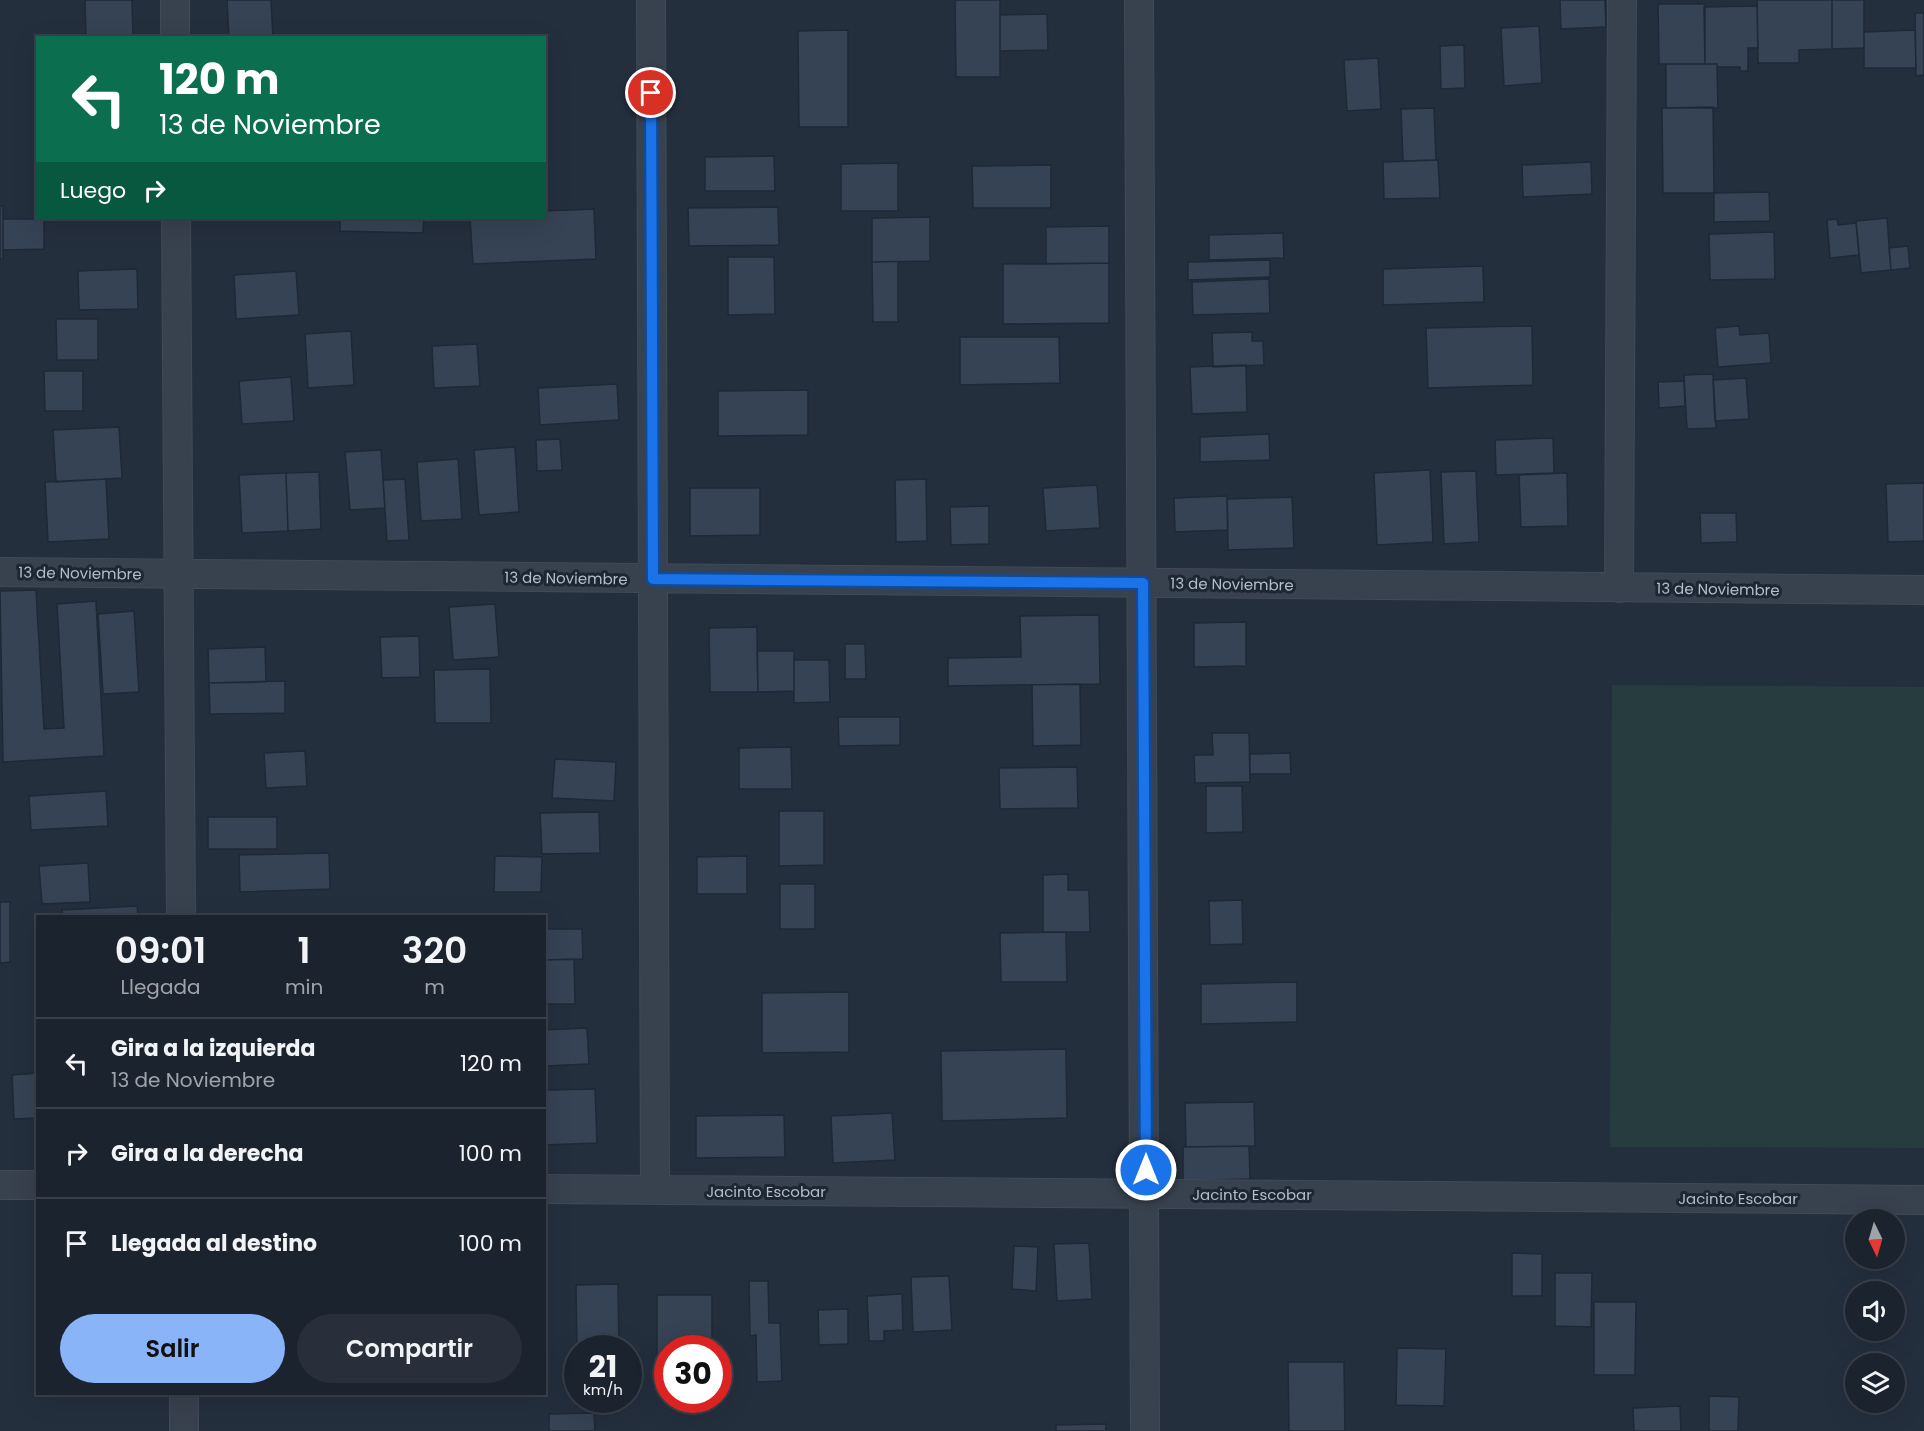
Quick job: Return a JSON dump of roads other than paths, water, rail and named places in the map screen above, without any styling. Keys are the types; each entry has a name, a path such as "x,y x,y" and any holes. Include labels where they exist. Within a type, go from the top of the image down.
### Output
{"street":[{"path":"175,0 175,36"},
{"path":"651,0 656,1190"},
{"path":"1139,0 1146,1194 1145,1431"},
{"path":"1619,588 1622,0"},
{"path":"177,219 181,915"},
{"name":"13 de Noviembre","path":"0,572 1924,590"},
{"path":"0,1185 36,1185"},
{"name":"Jacinto Escobar","path":"546,1189 1924,1200"},
{"path":"184,1395 184,1431"}]}
